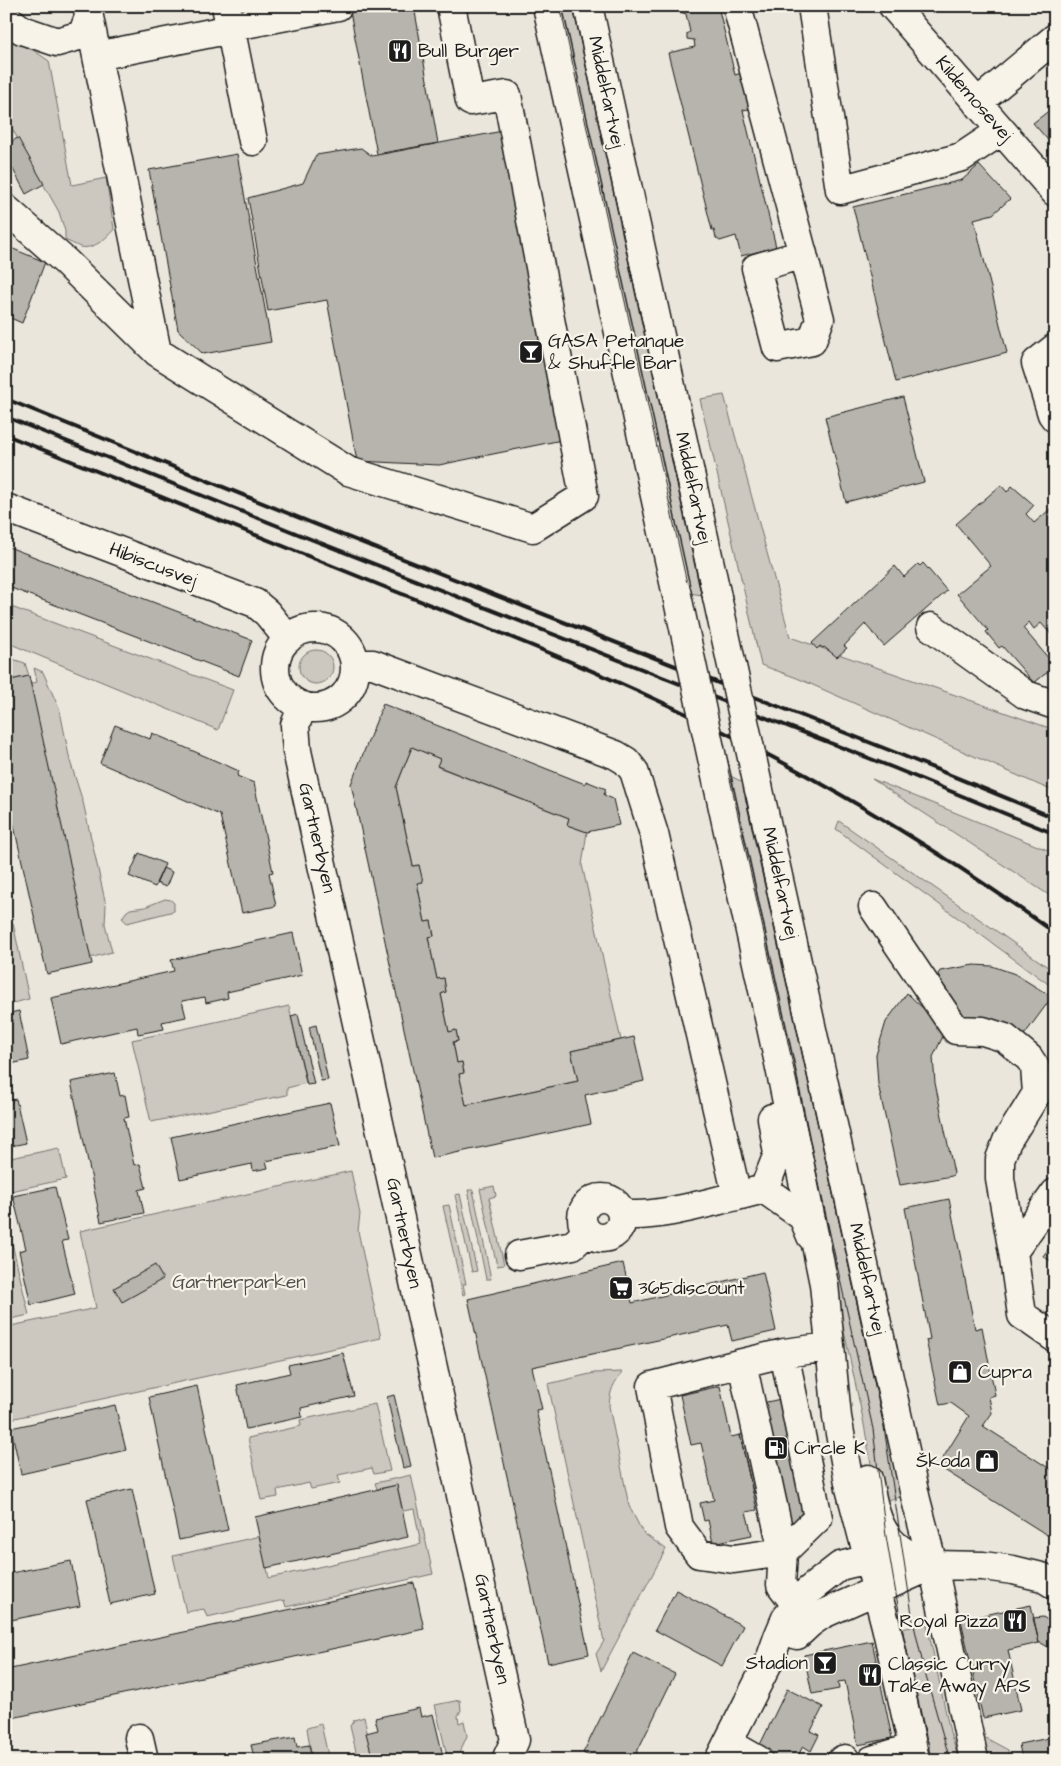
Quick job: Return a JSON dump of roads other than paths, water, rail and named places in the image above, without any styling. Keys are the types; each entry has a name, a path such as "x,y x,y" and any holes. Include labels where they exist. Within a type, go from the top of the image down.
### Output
{"street":[{"path":"97,56 229,21 338,6"},
{"path":"6,209 66,262 157,352 348,471 533,528 584,496 507,95 470,101 451,6"},
{"name":"Middelfartvej","path":"547,6 754,948 824,1284 837,1417 850,1488 886,1626 915,1753"},
{"name":"Middelfartvej","path":"588,6 916,1500 933,1565 974,1760"},
{"path":"737,6 803,254"},
{"path":"812,6 840,190 962,157 1001,131"},
{"name":"Kildemosevej","path":"893,6 1055,192"},
{"path":"88,12 157,352"},
{"path":"6,18 22,30 57,42 82,34 88,12"},
{"path":"229,21 253,141"},
{"path":"977,103 1055,38"},
{"path":"1055,348 1036,363 1052,414 1055,418"},
{"name":"Hibiscusvej","path":"6,508 255,603 267,613 288,639"},
{"path":"931,627 1026,695 1055,705"},
{"path":"318,628 332,632 343,640 351,651 355,664 354,678 348,691 338,701 326,707 312,708 298,704 287,696 279,685 275,672 276,658 282,645 292,635 304,630 318,628"},
{"path":"355,664 373,664 616,755 626,761 634,770 654,834 737,1196"},
{"name":"Gartnerbyen","path":"303,706 295,725 297,751 516,1740 506,1760"},
{"path":"873,907 956,1030 983,1031 1005,1038 1029,1058 1035,1067 1037,1093 1007,1141 1000,1159 1000,1179 1014,1252 1022,1315 1055,1338"},
{"path":"754,948 764,1067 778,1154 764,1189"},
{"path":"519,1255 573,1245 587,1232 597,1238 610,1237 620,1227 623,1214 664,1212 764,1189"},
{"path":"764,1189 803,1217 816,1246"},
{"path":"1014,1252 1055,1193"},
{"path":"824,1284 844,1367 874,1509 879,1523 886,1536 902,1550 933,1565"},
{"path":"784,1353 818,1518 782,1552 734,1559 699,1554 679,1527 652,1386 784,1353 829,1347"},
{"path":"742,1363 782,1552 781,1585 803,1614"},
{"path":"803,1614 808,1591 840,1566 868,1559 933,1565 983,1566 1013,1570 1042,1577 1055,1585"},
{"path":"758,1760 723,1752 771,1657 786,1618 803,1614 823,1614 933,1565"},
{"path":"872,1760 915,1753"}],"tram line":[{"path":"560,6 873,1429 886,1536 901,1623 930,1760"},
{"path":"573,6 884,1427 913,1621 925,1673 950,1760"}],"railway":[{"path":"6,399 312,523 899,754 1055,818"},
{"path":"6,417 308,538 894,768 1055,834"},
{"path":"6,435 533,646 672,707 772,757 869,811 963,870 1055,933"}],"place":[{"name":"Bull Burger","path":"400,51"},
{"name":"GASA Petanque & Shuffle Bar","path":"531,352"},
{"name":"365discount","path":"621,1288"},
{"name":"Cupra","path":"960,1372"},
{"name":"Circle K","path":"776,1448"},
{"name":"Škoda","path":"987,1461"},
{"name":"Royal Pizza","path":"1015,1621"},
{"name":"Stadion","path":"825,1663"},
{"name":"Classic Curry Take Away APS","path":"870,1675"}],"park label":[{"name":"Gartnerparken","path":"239,1282"}]}
